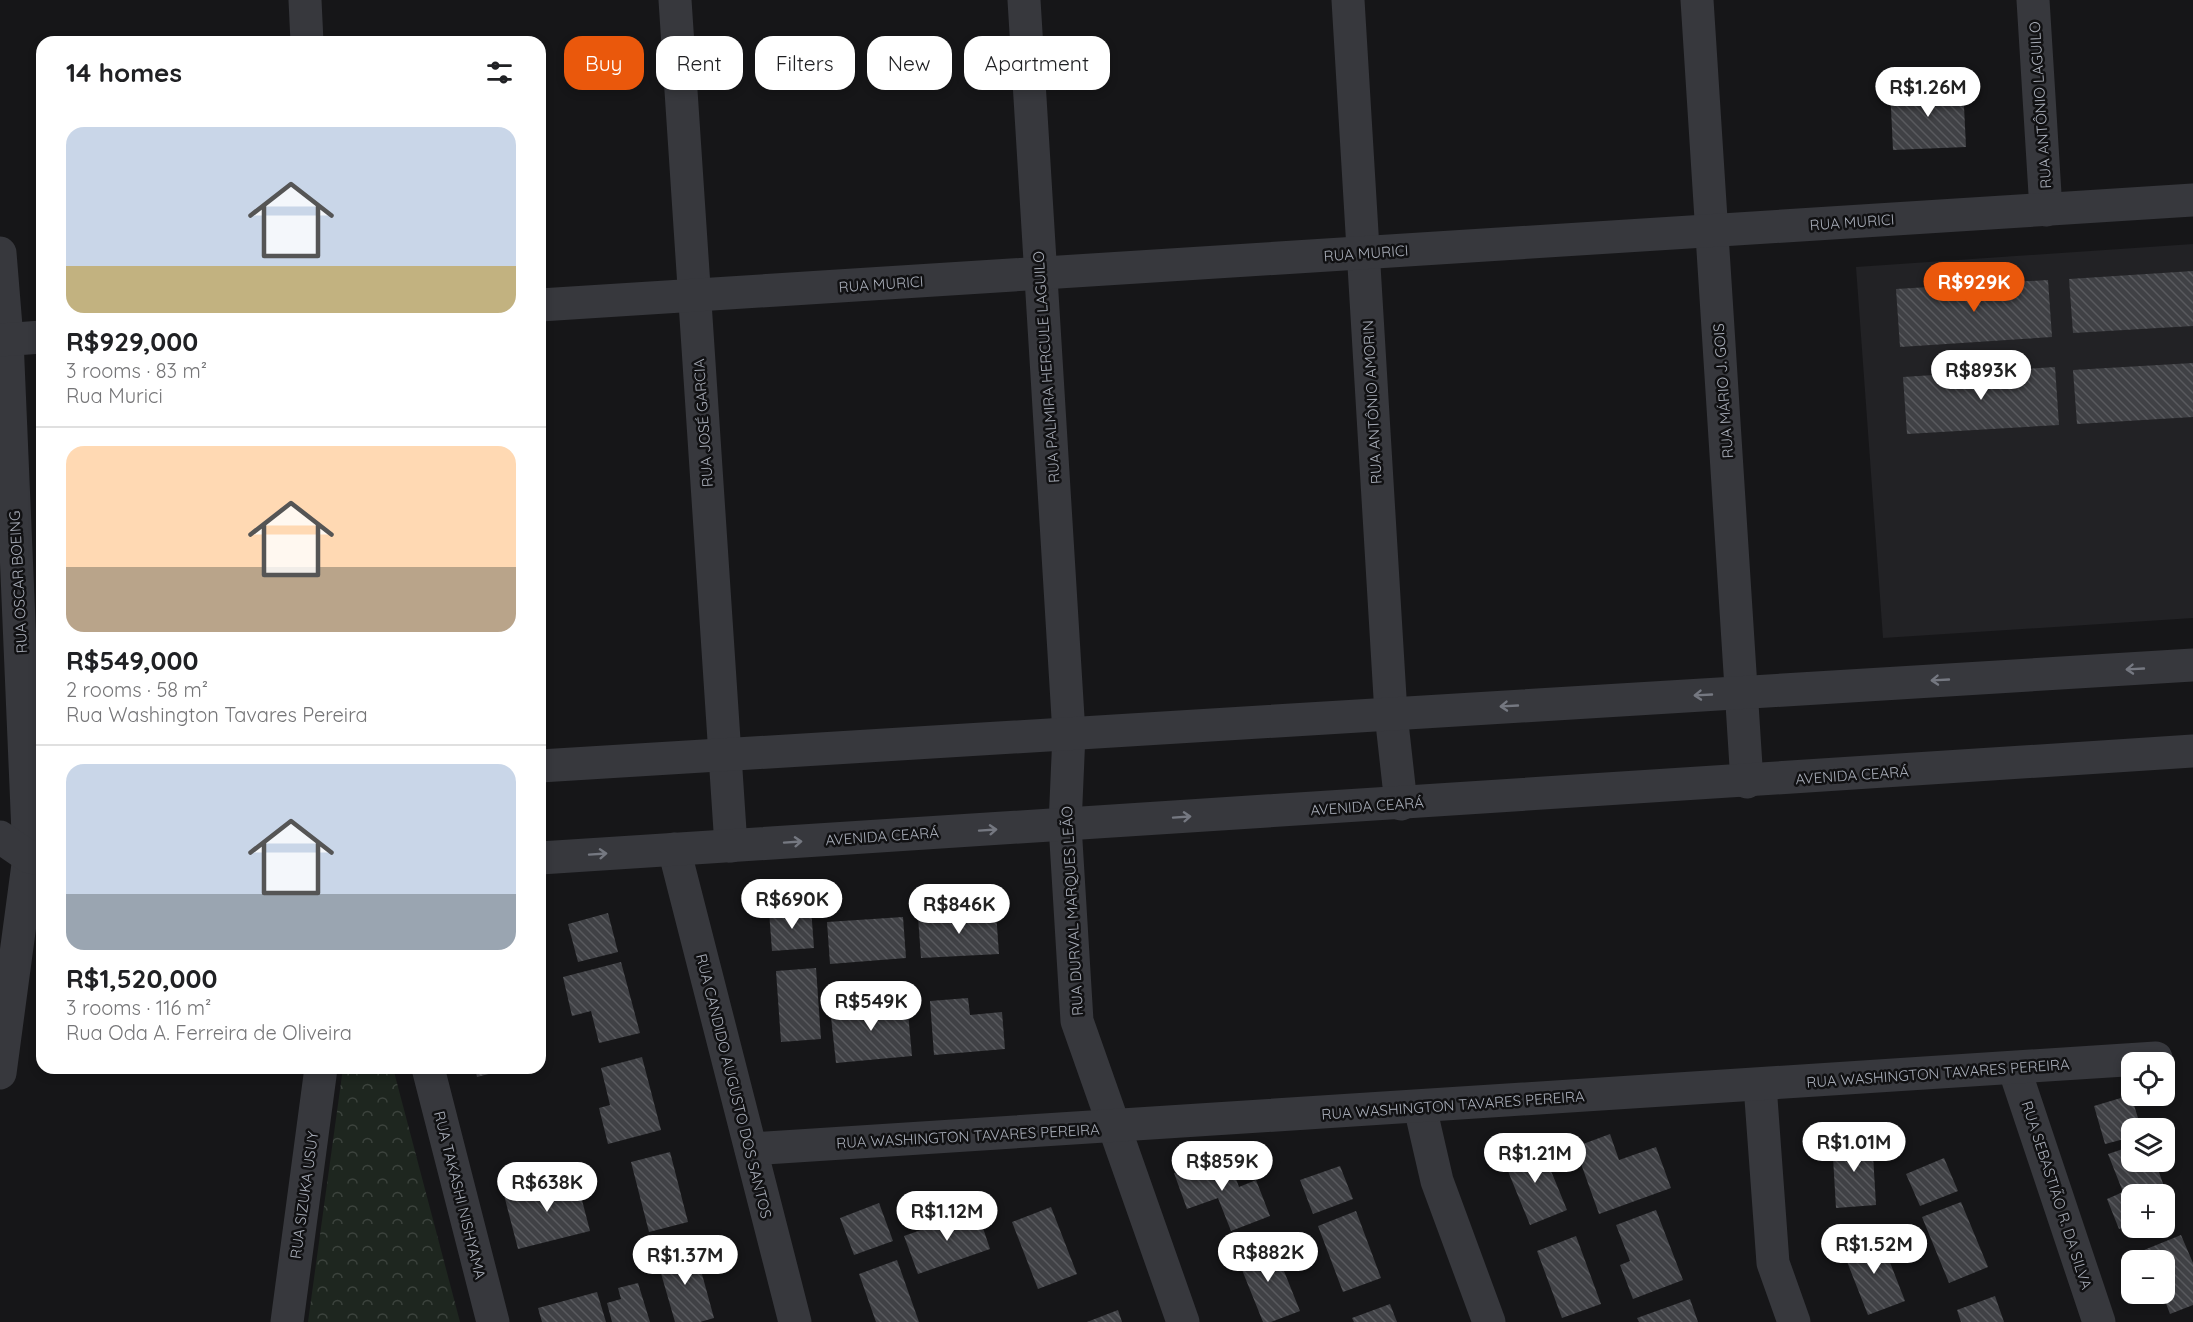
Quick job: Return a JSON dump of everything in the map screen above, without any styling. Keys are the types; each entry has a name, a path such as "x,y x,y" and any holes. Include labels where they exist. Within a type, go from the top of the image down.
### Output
{"street":[{"path":"305,0 308,36"},
{"name":"RUA JOSÉ GARCIA","path":"675,0 731,846"},
{"name":"RUA PALMIRA HERCULE LAGUILO","path":"1023,0 1069,734"},
{"name":"RUA ANTÔNIO AMORIN","path":"1348,0 1391,714 1401,804"},
{"name":"RUA MÁRIO J. GOIS","path":"1697,0 1747,782"},
{"name":"RUA ANTÔNIO LAGUILO","path":"2033,0 2046,210"},
{"name":"RUA MURICI","path":"546,305 2193,200"},
{"name":"RUA OSCAR BOEING","path":"0,253 23,808 35,858 0,1073"},
{"path":"3,339 36,337"},
{"path":"546,766 2193,665"},
{"name":"RUA DURVAL MARQUES LEÃO","path":"1069,734 1065,825 1077,1021 1183,1322"},
{"name":"AVENIDA CEARÁ","path":"546,858 1747,782 2193,751"},
{"path":"0,837 35,858"},
{"name":"RUA CANDIDO AUGUSTO DOS SANTOS","path":"674,849 795,1322"},
{"name":"RUA WASHINGTON TAVARES PEREIRA","path":"751,1149 2121,1060"},
{"name":"RUA SEBASTIÃO R. DA SILVA","path":"2014,1068 2099,1322"},
{"name":"RUA SIZUKA USUY","path":"287,1322 320,1074"},
{"name":"RUA TAKASHI NISHYAMA","path":"430,1074 493,1322"},
{"path":"1760,1084 1773,1263 1794,1322"},
{"path":"1420,1107 1437,1181 1489,1322"}],"shaded area":[{"path":"2193,244 2193,618 1883,638 1856,267"}],"green space":[{"path":"342,1074 395,1074 460,1322 308,1322"}],"building":[{"path":"1963,86 1966,147 1893,150 1890,88"},
{"path":"2193,271 2193,326 2073,333 2069,279"},
{"path":"2048,280 2052,337 1900,347 1896,289"},
{"path":"2193,363 2193,417 2077,424 2073,370"},
{"path":"2055,367 2059,425 1907,434 1903,377"},
{"path":"811,908 814,948 772,951 769,911"},
{"path":"996,912 999,954 921,958 918,917"},
{"path":"608,913 618,952 578,962 568,924"},
{"path":"903,917 906,958 830,964 827,922"},
{"path":"621,962 640,1033 599,1043 591,1011 572,1016 563,977"},
{"path":"816,968 821,1039 781,1042 776,971"},
{"path":"968,998 970,1015 1002,1012 1005,1049 934,1055 930,1001"},
{"path":"907,1002 912,1056 836,1063 830,1008"},
{"path":"642,1057 661,1130 608,1144 599,1108 610,1105 601,1068"},
{"path":"2121,1098 2121,1106 2134,1106 2138,1118 2121,1118 2121,1140 2105,1144 2094,1106"},
{"path":"1610,1134 1619,1160 1656,1147 1671,1188 1599,1214 1575,1147"},
{"path":"1872,1138 1876,1205 1836,1208 1832,1140"},
{"path":"1540,1144 1567,1210 1530,1225 1503,1159"},
{"path":"2121,1150 2121,1172 2159,1172 2163,1184 2121,1184 2121,1187 2108,1154"},
{"path":"670,1152 688,1222 649,1232 631,1162"},
{"path":"1227,1154 1239,1187 1256,1180 1270,1216 1231,1231 1218,1198 1187,1209 1174,1173"},
{"path":"1944,1158 1958,1191 1920,1206 1906,1174"},
{"path":"1340,1166 1353,1199 1313,1214 1300,1180"},
{"path":"576,1177 590,1231 518,1249 504,1195"},
{"path":"2121,1193 2121,1228 2119,1229 2107,1199"},
{"path":"1961,1202 1988,1267 1949,1283 1922,1217"},
{"path":"879,1203 893,1241 854,1255 840,1218"},
{"path":"1051,1207 1077,1274 1038,1289 1012,1222"},
{"path":"977,1210 990,1249 918,1274 904,1236"},
{"path":"1656,1210 1683,1280 1633,1299 1620,1265 1630,1261 1616,1225"},
{"path":"1356,1211 1381,1278 1343,1292 1318,1226"},
{"path":"1879,1234 1905,1301 1868,1315 1842,1249"},
{"path":"2181,1235 2193,1263 2193,1305 2170,1314 2166,1304 2175,1304 2175,1250 2144,1250"},
{"path":"1576,1236 1601,1304 1562,1318 1537,1251"},
{"path":"1272,1241 1300,1311 1271,1322 1263,1322 1236,1255"},
{"path":"694,1245 714,1318 700,1322 675,1322 656,1256"},
{"path":"897,1260 919,1322 876,1322 859,1274"},
{"path":"638,1283 650,1322 612,1322 607,1303 621,1299 618,1288"},
{"path":"597,1292 606,1322 542,1322 538,1308"},
{"path":"1995,1296 2004,1322 1961,1322 1957,1310"},
{"path":"1690,1299 1698,1322 1639,1322 1637,1318"},
{"path":"1390,1304 1397,1322 1354,1322 1352,1318"},
{"path":"1118,1310 1122,1322 1087,1322"}]}
